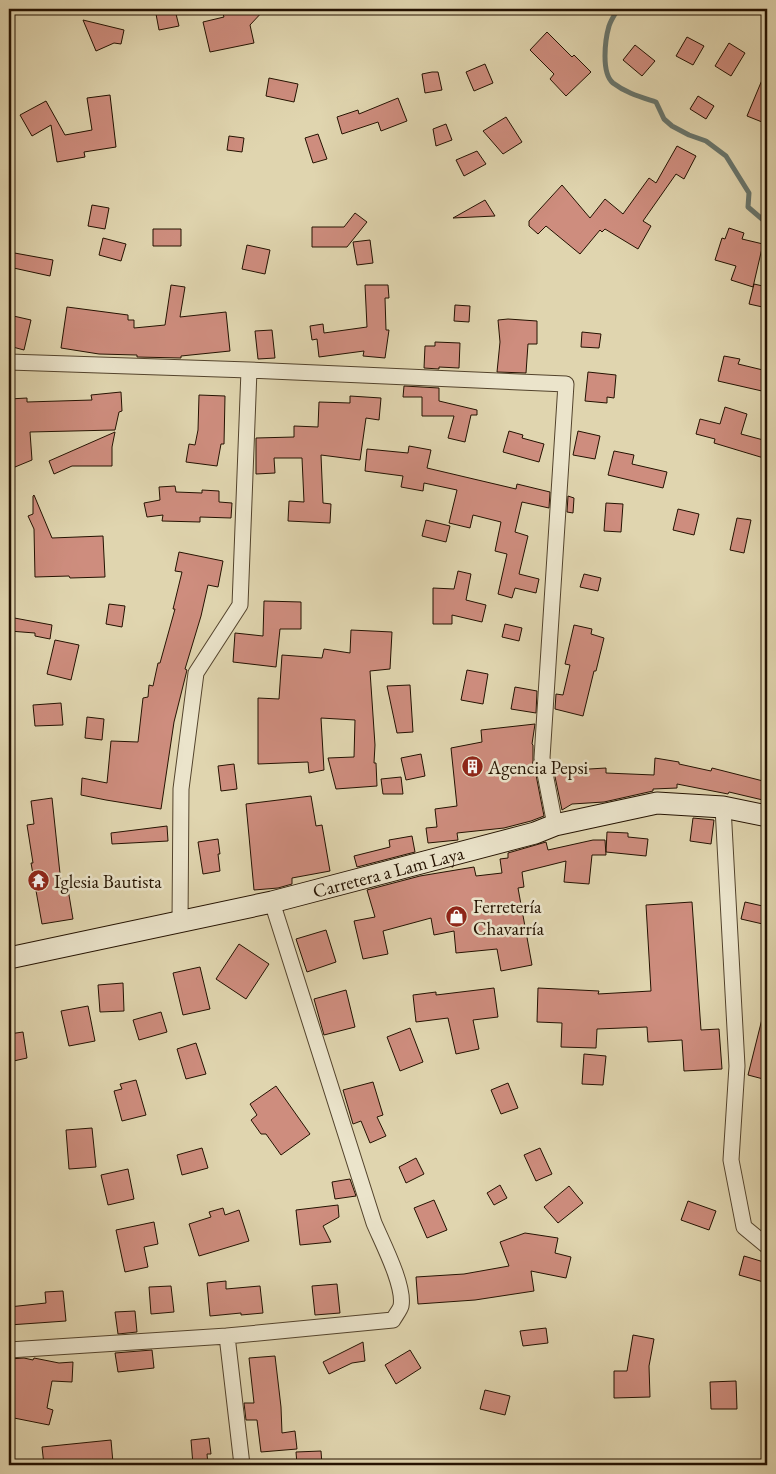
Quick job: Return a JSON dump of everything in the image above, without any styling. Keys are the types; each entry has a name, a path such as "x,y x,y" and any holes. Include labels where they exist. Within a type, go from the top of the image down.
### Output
{"main road":[{"name":"Carretera a Lam Laya","path":"9,958 272,902 535,833 555,825 657,803 723,807 767,816"}],"street":[{"path":"9,362 566,384 542,758 555,825"},
{"path":"180,923 181,789 196,673 240,605 248,370"},
{"path":"723,807 737,1066 731,1160 744,1227 767,1246"},
{"path":"9,1350 227,1336 393,1320 401,1306 395,1273 374,1223 272,902"},
{"path":"227,1336 242,1465"}],"building":[{"path":"250,9 265,9 250,25 254,43 210,52 203,22 224,17 223,14"},
{"path":"175,10 179,26 159,30 156,14"},
{"path":"83,20 124,30 121,44 114,43 96,51"},
{"path":"547,32 572,57 574,55 591,72 566,96 550,79 554,74 530,50"},
{"path":"687,37 704,46 693,65 676,56"},
{"path":"729,43 745,53 731,76 715,66"},
{"path":"635,45 655,61 642,76 623,60"},
{"path":"485,64 493,83 474,91 466,72"},
{"path":"767,68 767,124 747,116"},
{"path":"438,72 442,90 425,93 422,74"},
{"path":"269,78 298,84 294,102 266,96"},
{"path":"110,95 116,147 84,152 85,157 57,162 51,125 32,136 20,115 46,101 65,135 92,130 87,98"},
{"path":"698,96 714,106 706,119 690,109"},
{"path":"398,98 407,121 381,131 378,122 342,134 337,117 358,110 359,114"},
{"path":"506,117 522,142 503,154 483,131"},
{"path":"446,124 452,140 436,146 433,129"},
{"path":"318,134 327,159 313,163 305,138"},
{"path":"229,136 244,138 242,152 227,150"},
{"path":"677,146 696,156 684,179 676,174 643,221 651,226 638,249 605,229 602,232 600,230 580,254 546,226 538,234 529,226 529,221 562,185 590,218 605,199 623,214 649,178 656,183"},
{"path":"477,151 486,164 464,176 456,160"},
{"path":"485,200 495,216 453,218"},
{"path":"92,205 109,208 105,229 88,226"},
{"path":"355,213 367,222 347,247 312,247 312,227 344,227"},
{"path":"729,228 744,233 742,239 763,244 753,287 731,280 736,266 715,260 722,238 725,239"},
{"path":"153,229 181,229 181,246 153,246"},
{"path":"103,238 126,244 121,261 99,255"},
{"path":"370,240 373,263 357,265 353,242"},
{"path":"247,245 270,250 265,274 242,269"},
{"path":"9,252 53,260 50,276 9,267"},
{"path":"754,284 767,287 767,308 749,304"},
{"path":"171,285 185,287 180,317 226,312 230,351 181,356 181,358 99,354 61,348 67,307 128,315 128,320 134,320 134,328 165,325"},
{"path":"365,285 388,285 389,298 385,298 386,330 389,330 385,358 363,356 364,351 319,357 317,339 312,340 310,326 323,324 324,333 367,327"},
{"path":"455,305 470,306 469,322 454,321"},
{"path":"9,315 31,320 24,350 9,346"},
{"path":"498,320 537,321 537,344 528,344 526,373 497,372 500,342"},
{"path":"272,330 275,358 258,359 255,331"},
{"path":"582,332 601,334 599,348 581,347"},
{"path":"435,342 460,343 459,368 424,368 425,346 435,346"},
{"path":"724,356 740,359 738,364 767,371 762,391 718,381"},
{"path":"588,372 616,375 614,398 607,397 607,403 585,401"},
{"path":"404,386 439,388 439,401 477,410 477,415 471,415 465,442 448,438 454,416 422,416 422,397 403,397"},
{"path":"121,392 122,411 119,412 115,430 30,432 32,460 15,467 9,452 9,399 27,398 27,402 92,400 91,395"},
{"path":"199,395 225,396 224,444 221,444 217,466 186,462 189,444 195,445 198,430"},
{"path":"350,396 381,398 379,420 366,418 360,460 321,455 323,503 331,504 330,523 288,521 289,501 304,502 302,458 274,458 275,473 256,474 256,438 294,437 294,426 318,427 319,402 350,403"},
{"path":"725,407 747,414 741,434 767,441 767,459 714,443 715,439 696,434 700,419 720,424"},
{"path":"509,431 523,435 522,438 544,444 539,462 503,452"},
{"path":"578,431 600,436 595,459 573,455"},
{"path":"115,432 112,447 112,466 72,466 54,474 49,461"},
{"path":"409,446 431,450 427,468 516,489 517,484 550,492 549,508 522,502 515,532 528,536 519,574 539,579 536,593 515,588 512,598 498,594 507,554 495,551 501,522 473,515 470,528 449,523 457,490 424,483 423,491 401,487 403,476 365,471 367,449 408,453"},
{"path":"614,451 634,455 632,464 667,472 663,488 608,475"},
{"path":"175,486 176,492 202,493 202,490 219,491 219,502 232,503 231,518 200,517 200,522 162,521 163,515 147,517 144,503 160,500 159,487"},
{"path":"34,495 52,538 103,536 105,577 35,577 34,529 28,516 33,514"},
{"path":"568,496 574,498 573,513 567,512"},
{"path":"606,503 623,504 621,532 604,531"},
{"path":"678,509 699,514 694,535 673,530"},
{"path":"737,518 751,520 744,553 730,550"},
{"path":"426,520 450,526 446,542 422,536"},
{"path":"179,552 223,561 218,587 208,585 185,669 187,670 174,722 161,809 81,795 82,778 107,783 111,741 138,742 143,698 148,697 149,685 153,686 158,663 160,663 175,609 173,609 182,572 175,571"},
{"path":"458,571 471,574 466,600 486,605 482,622 452,615 452,624 433,624 433,588 454,589"},
{"path":"584,574 601,578 598,591 580,587"},
{"path":"264,601 301,602 301,629 280,629 276,667 233,662 235,633 263,636"},
{"path":"109,604 125,606 122,627 106,624"},
{"path":"9,617 52,625 50,639 35,636 35,633 9,631"},
{"path":"505,624 522,628 519,641 502,637"},
{"path":"574,625 592,629 591,634 604,638 583,716 555,709 556,694 563,695 570,665 565,664"},
{"path":"351,630 392,632 390,669 370,671 375,745 374,763 376,763 377,786 336,789 328,758 354,757 355,720 321,718 324,770 309,773 308,762 258,764 258,698 279,699 282,655 322,658 324,649 350,653"},
{"path":"55,640 79,645 71,680 47,674"},
{"path":"467,670 488,674 483,704 461,700"},
{"path":"410,685 413,732 397,733 387,686"},
{"path":"515,687 537,691 536,713 511,709"},
{"path":"61,703 63,725 35,726 33,705"},
{"path":"87,717 104,719 102,740 85,738"},
{"path":"535,724 532,744 533,761 530,776 536,775 544,816 504,828 457,833 458,840 428,843 426,828 437,827 435,809 457,806 451,748 482,742 481,730"},
{"path":"421,754 425,776 406,780 401,758"},
{"path":"655,758 679,762 679,764 711,771 712,768 767,782 767,801 729,792 728,794 677,784 677,788 653,789 653,791 604,802 572,804 562,810 554,772 571,768 572,770 606,768 606,773 654,775"},
{"path":"234,764 237,789 221,791 218,766"},
{"path":"401,777 403,794 383,794 381,779"},
{"path":"311,796 316,826 322,825 330,871 292,878 292,884 278,888 254,890 246,804"},
{"path":"52,798 61,883 67,883 73,919 42,924 31,863 33,863 27,825 34,824 31,801"},
{"path":"693,818 714,820 711,844 690,841"},
{"path":"167,826 168,841 112,844 111,833"},
{"path":"607,832 628,833 628,837 648,839 646,856 606,852"},
{"path":"412,836 415,852 357,867 354,856 390,847 389,840"},
{"path":"218,839 220,871 203,874 198,842"},
{"path":"593,840 605,840 606,855 592,855 589,884 564,882 566,861 522,872 524,887 518,888 532,965 501,971 497,949 456,953 454,931 434,935 431,918 383,931 388,954 363,959 354,921 375,917 367,890 420,876 474,867 476,876 502,873 500,859 508,858 508,853 546,842 548,850"},
{"path":"692,902 701,1030 719,1029 722,1069 684,1071 682,1040 648,1042 647,1027 597,1029 596,1048 561,1047 562,1023 537,1022 538,988 599,991 598,994 651,991 646,905"},
{"path":"745,902 767,907 767,925 741,919"},
{"path":"326,930 336,962 307,972 296,939"},
{"path":"239,944 269,964 246,999 216,979"},
{"path":"200,967 210,1009 183,1015 173,973"},
{"path":"123,983 124,1011 100,1012 98,985"},
{"path":"494,988 498,1017 473,1020 479,1049 456,1054 448,1018 416,1022 413,995 436,992 436,995"},
{"path":"346,990 355,1027 324,1035 314,999"},
{"path":"88,1006 95,1041 69,1046 61,1011"},
{"path":"161,1012 167,1032 139,1040 133,1020"},
{"path":"762,1019 767,1020 767,1080 748,1075"},
{"path":"410,1028 423,1062 400,1071 387,1037"},
{"path":"23,1032 27,1058 9,1062 9,1034"},
{"path":"196,1043 206,1074 186,1079 177,1049"},
{"path":"584,1054 606,1056 603,1085 582,1084"},
{"path":"136,1080 146,1115 122,1121 114,1091 122,1089 120,1084"},
{"path":"373,1082 383,1115 377,1117 386,1136 370,1143 361,1121 353,1124 343,1090"},
{"path":"508,1083 518,1108 501,1114 491,1090"},
{"path":"276,1086 310,1134 281,1155 266,1134 261,1134 251,1120 257,1115 250,1104"},
{"path":"92,1128 96,1167 69,1169 66,1130"},
{"path":"202,1148 208,1168 182,1175 177,1155"},
{"path":"540,1148 552,1174 536,1181 524,1155"},
{"path":"416,1158 424,1174 406,1183 399,1167"},
{"path":"128,1169 134,1199 108,1205 101,1175"},
{"path":"350,1179 356,1196 335,1199 332,1182"},
{"path":"500,1185 507,1198 494,1205 487,1193"},
{"path":"569,1186 583,1203 558,1223 544,1207"},
{"path":"434,1200 447,1230 427,1238 414,1208"},
{"path":"688,1201 716,1211 709,1230 681,1220"},
{"path":"338,1205 339,1217 323,1226 331,1242 300,1245 296,1210"},
{"path":"223,1208 225,1215 239,1210 249,1241 199,1256 189,1224 211,1217 209,1212"},
{"path":"154,1222 158,1244 144,1247 148,1267 125,1272 116,1230"},
{"path":"525,1233 558,1238 555,1253 571,1257 566,1278 531,1271 534,1291 475,1300 418,1304 416,1277 464,1274 509,1266 500,1242"},
{"path":"744,1256 767,1263 767,1283 739,1275"},
{"path":"226,1281 226,1289 260,1286 263,1313 210,1316 207,1283"},
{"path":"337,1284 340,1313 315,1315 312,1286"},
{"path":"171,1286 174,1312 151,1314 149,1287"},
{"path":"63,1291 66,1321 9,1325 9,1307 46,1303 45,1292"},
{"path":"135,1311 137,1332 118,1334 115,1312"},
{"path":"546,1328 548,1343 523,1346 520,1331"},
{"path":"633,1335 654,1339 649,1366 650,1397 614,1398 614,1371 627,1371"},
{"path":"363,1342 365,1361 352,1363 329,1374 323,1362"},
{"path":"152,1350 154,1368 118,1372 115,1353"},
{"path":"410,1350 421,1368 396,1384 385,1365"},
{"path":"275,1356 282,1433 295,1431 297,1449 261,1452 257,1420 246,1420 244,1403 254,1403 249,1358"},
{"path":"24,1358 59,1363 73,1362 72,1382 52,1381 47,1408 53,1410 49,1425 9,1417 9,1359"},
{"path":"736,1381 737,1409 711,1409 710,1382"},
{"path":"485,1390 510,1396 505,1415 480,1409"},
{"path":"209,1438 211,1454 207,1454 208,1465 193,1465 191,1440"},
{"path":"111,1440 113,1463 44,1465 42,1447"},
{"path":"321,1451 322,1465 297,1465 296,1452"}],"waterway":[{"path":"618,9 610,24 606,39 605,64 609,78 623,89 656,102 664,119 672,126 706,141 726,156 749,193 748,207 762,219 767,220"}],"place":[{"name":"Agencia Pepsi","path":"472,767"},
{"name":"Iglesia Bautista","path":"38,881"},
{"name":"Ferretería Chavarría","path":"457,917"}]}
